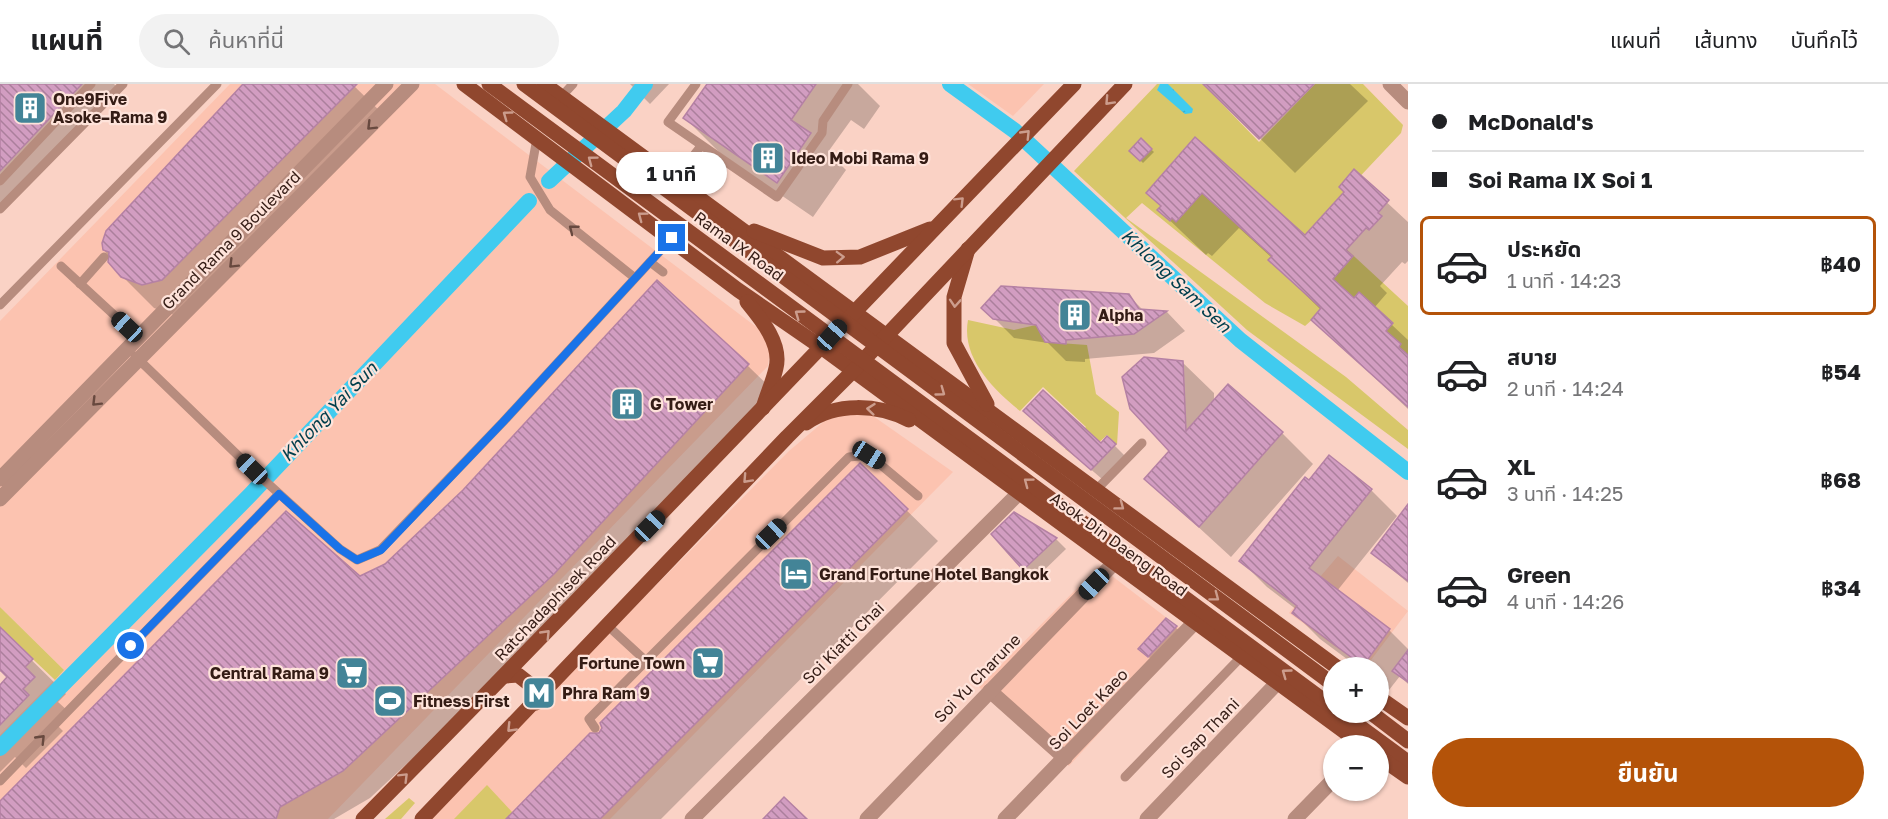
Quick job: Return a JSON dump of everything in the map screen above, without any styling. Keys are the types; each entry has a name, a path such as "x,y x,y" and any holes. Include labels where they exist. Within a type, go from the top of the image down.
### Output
{"main road":[{"name":"Rama IX Road","path":"464,84 672,238 738,290 821,347"},
{"name":"Rama IX Road","path":"489,84 880,373"},
{"name":"Rama IX Road","path":"524,84 894,358"},
{"name":"Rama IX Road","path":"544,84 853,311"},
{"path":"422,819 536,703 1125,84"},
{"path":"821,347 933,228 1070,89"},
{"path":"726,219 824,258 860,257 933,228"},
{"path":"969,246 954,297 954,343 989,409"},
{"path":"738,290 762,320 775,346 777,366 763,410"},
{"name":"Asok-Din Daeng Road","path":"853,311 1323,657"},
{"name":"Asok-Din Daeng Road","path":"821,347 1349,735"},
{"name":"Ratchadaphisek Road","path":"363,819 505,676 763,410 821,347"},
{"name":"Asok-Din Daeng Road","path":"894,358 1323,677"},
{"name":"Asok-Din Daeng Road","path":"880,373 1323,700"},
{"path":"787,437 812,419 835,410 872,407 896,413 944,438"},
{"path":"1161,597 1191,559"},
{"path":"1245,658 1277,623"},
{"path":"505,676 518,675 532,686 536,703"},
{"path":"1389,705 1408,718"},
{"path":"1355,723 1408,762"},
{"path":"1384,723 1408,741"},
{"path":"1389,764 1408,777"}],"street":[{"name":"Grand Rama 9 Boulevard","path":"0,499 135,348 386,84"},
{"name":"Grand Rama 9 Boulevard","path":"0,479 412,84"},
{"path":"1390,84 1408,102"},
{"name":"Soi Kiatti Chai","path":"692,819 1019,493"},
{"name":"Soi Yu Charune","path":"867,819 1114,563"},
{"name":"Soi Loet Kaeo","path":"1005,819 1195,622"},
{"name":"Soi Sap Thani","path":"1147,819 1278,682"},
{"path":"990,691 1065,758"},
{"path":"1295,819 1323,790"}],"lane":[{"path":"0,181 91,84"},
{"path":"0,209 123,84"},
{"path":"0,305 217,84"},
{"path":"561,97 573,84"},
{"path":"696,84 668,122 777,197 822,133 823,121 848,84"},
{"path":"543,142 530,177 550,210 635,278"},
{"path":"674,181 701,146"},
{"path":"61,266 80,284 135,348 252,469 340,549 357,560 381,550 672,238"},
{"path":"80,284 104,257"},
{"path":"650,262 663,272"},
{"path":"1097,489 1142,443"},
{"path":"595,728 589,719 849,457 869,455 918,496"},
{"path":"0,781 279,494"},
{"path":"608,626 645,661"},
{"path":"1125,777 1245,658"}],"shaded area":[{"path":"230,84 435,84 763,332 770,348 768,366 328,819 0,819 0,735 64,670 0,607 0,321"},
{"path":"968,84 1044,84 1013,116"},
{"path":"1157,84 1203,84 1259,142 1315,84 1363,84 1403,125 1401,133 1317,222 1408,306 1408,366 1394,354 1354,298 1333,279 1305,235 1195,138 1146,193 1149,195 1197,177 1331,303 1305,326 1265,303 1142,203 1126,218 1346,377 1408,430 1408,449 1247,330 1074,171"},
{"path":"968,320 1014,330 1036,325 1045,342 1087,345 1096,394 1119,412 1117,445 1107,435 1080,460 1065,449 1086,427 1043,387 1020,411 1000,393 981,372 974,360 967,334"},
{"path":"834,413 873,416 953,472 610,819 425,819 789,451"},
{"path":"1338,556 1408,611 1373,657 1350,657 1289,613"},
{"path":"1099,566 1189,635 1069,766 1023,729 979,687"},
{"path":"0,607 64,670 55,680 0,628"},
{"path":"487,785 513,813 506,819 454,819"},
{"path":"409,798 415,803 401,819 385,819"}],"water":[{"path":"1160,84 1168,84 1193,109 1192,113 1185,114 1157,90"}],"building":[{"name":"One9Five Asoke–Rama 9","path":"0,84 82,84 0,171"},
{"path":"243,84 357,84 162,280 142,285 121,277 108,262 109,252 103,250 102,243 106,231"},
{"name":"Ideo Mobi Rama 9","path":"707,84 816,84 791,120 811,133 777,183 683,118"},
{"path":"1203,84 1314,84 1259,139"},
{"path":"1195,137 1305,235 1344,192 1339,187 1354,169 1389,200 1378,213 1382,216 1369,230 1366,228 1346,250 1353,256 1333,279 1354,298 1359,292 1393,323 1386,331 1401,344 1399,347 1408,355 1408,407 1311,320 1321,308 1268,260 1272,256 1202,193 1176,222 1172,218 1170,221 1157,210 1161,206 1146,193"},
{"path":"1141,138 1152,149 1140,161 1129,151"},
{"path":"657,280 749,364 554,574 343,771 280,807 276,819 0,819 0,801 286,511 360,576 385,564 463,490"},
{"name":"Alpha","path":"1001,286 1129,294 1139,309 1167,311 1134,334 1066,340 1066,344 1045,342 1036,325 993,319 981,308"},
{"path":"1144,357 1183,361 1186,431 1228,384 1283,432 1199,527 1144,479 1169,451 1130,409 1122,377"},
{"path":"1043,390 1101,443 1107,436 1116,444 1091,470 1023,411"},
{"path":"1329,455 1372,489 1309,568 1390,629 1370,657 1351,657 1292,613 1297,606 1239,561 1305,477 1309,480"},
{"name":"Fortune Town","path":"860,463 908,509 732,687 600,819 506,819 590,733 599,733 602,728 600,723"},
{"path":"1408,504 1408,581 1371,553"},
{"path":"1014,512 1057,538 1023,570 991,534"},
{"path":"1166,618 1177,626 1148,657 1138,649"},
{"path":"0,627 33,659 25,667 35,677 23,689 29,695 0,725 0,685 7,677 0,670"},
{"path":"1408,650 1408,682 1392,671"},
{"path":"784,797 807,819 763,819"}],"waterway":[{"path":"549,181 624,111 645,84"},
{"name":"Khlong Sam Sen","path":"950,84 1015,131 1240,340 1408,472"},
{"name":"Khlong Yai Sun","path":"0,748 251,494 529,201"}],"place":[{"name":"One9Five Asoke–Rama 9","path":"30,108"},
{"name":"Ideo Mobi Rama 9","path":"768,158"},
{"name":"Alpha","path":"1075,315"},
{"name":"G Tower","path":"627,404"},
{"name":"Grand Fortune Hotel Bangkok","path":"796,574"},
{"name":"Fortune Town","path":"708,663"},
{"name":"Central Rama 9","path":"352,673"},
{"name":"Phra Ram 9","path":"539,693"},
{"name":"Fitness First","path":"390,701"}],"route":[{"path":"131,646 279,494 340,549 357,560 381,550 503,422 672,238"}]}
